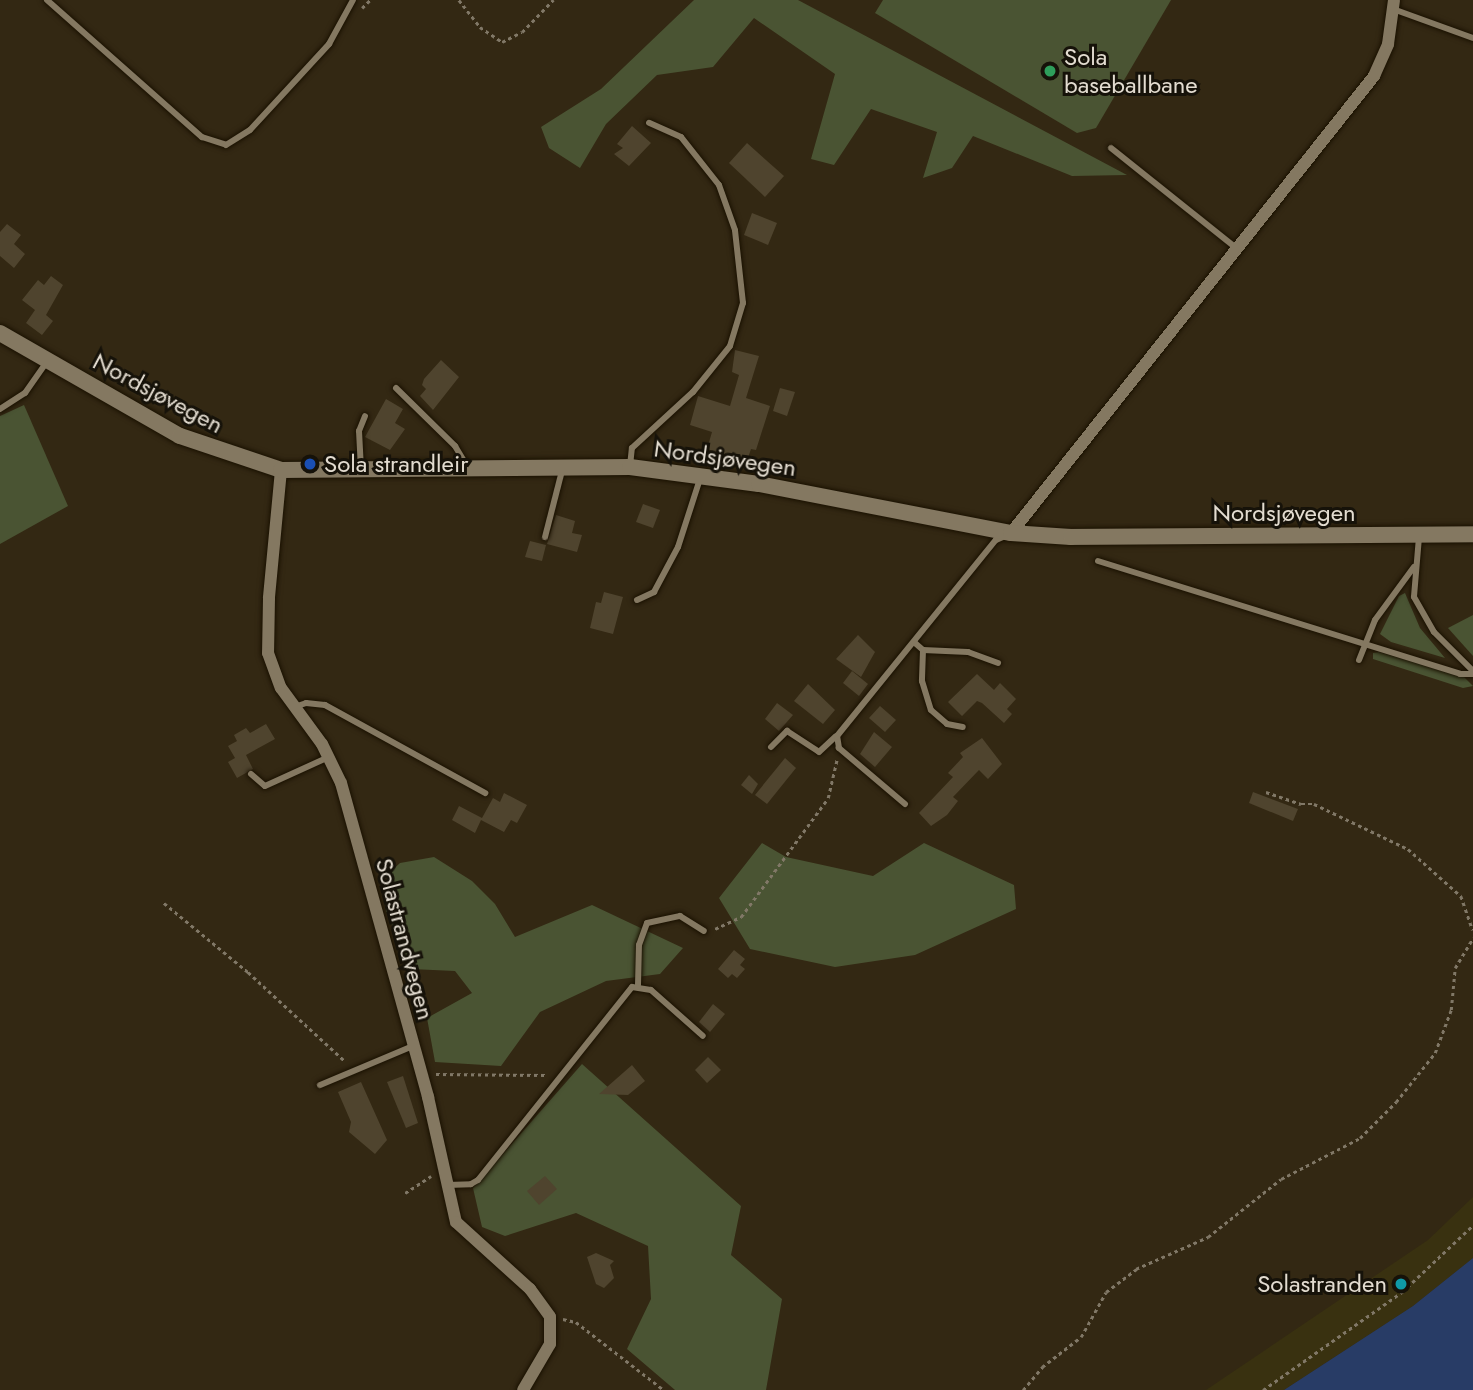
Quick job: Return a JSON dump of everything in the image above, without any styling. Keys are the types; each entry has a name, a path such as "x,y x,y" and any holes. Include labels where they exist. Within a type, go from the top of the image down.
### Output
{"street":[{"path":"1011,533 1235,247 1374,76 1388,44 1394,5"},
{"name":"Nordsjøvegen","path":"0,333 180,436 281,470 630,467 701,474 1011,533 1071,537 1473,534"},
{"name":"Solastrandvegen","path":"281,470 267,631 273,672 329,757 350,814 413,1046 456,1222 530,1289 550,1317"},
{"path":"523,1390 550,1344 550,1317"}],"lane":[{"path":"47,0 202,137 226,145 250,130 329,44 353,0"},
{"path":"1394,5 1473,38"},
{"path":"630,467 632,449 693,392 730,345 743,303 735,230 719,185 681,137 649,123"},
{"path":"1111,148 1235,247"},
{"path":"0,409 25,393 48,360"},
{"path":"396,388 454,446 468,468"},
{"path":"361,471 359,431 365,416"},
{"path":"545,537 564,466"},
{"path":"637,600 654,592 678,547 701,474"},
{"path":"771,747 787,731 819,752 837,736 870,690 915,643 996,540 1011,533"},
{"path":"1420,535 1414,567 1414,597 1421,614 1473,672"},
{"path":"1098,561 1366,641 1460,674 1473,672"},
{"path":"1359,660 1375,620 1414,567"},
{"path":"915,643 923,650 968,652 998,663"},
{"path":"923,650 922,681 931,710 947,724 963,727"},
{"path":"294,707 306,703 325,705 485,793"},
{"path":"837,736 839,747 905,804"},
{"path":"251,774 265,786 329,757"},
{"path":"638,985 639,945 647,923 680,916 704,931"},
{"path":"638,985 651,990 703,1036"},
{"path":"447,1185 471,1184 478,1180 624,994 638,985"},
{"path":"320,1084 413,1046"}],"path":[{"path":"459,0 480,27 502,42 522,32 553,0"},
{"path":"704,931 724,927 741,917 828,798 839,747"},
{"path":"1266,792 1301,804 1314,804 1408,849 1461,896 1473,930"},
{"path":"164,903 248,972 355,1070"},
{"path":"1023,1390 1042,1367 1081,1337 1107,1292 1136,1269 1208,1237 1281,1179 1360,1138 1396,1102 1435,1053 1451,1010 1455,968 1473,937"},
{"path":"442,1074 558,1075"},
{"path":"405,1193 442,1165"},
{"path":"1262,1390 1402,1292 1473,1225"},
{"path":"550,1317 576,1322 664,1390"}],"green space":[{"path":"694,0 798,0 1127,175 1072,176 973,136 952,168 923,178 937,132 871,109 834,165 811,159 835,74 754,18 713,67 657,75 606,124 580,168 549,148 541,127 601,89"},
{"name":"Sola baseballbane","path":"883,0 1171,0 1096,128 1077,133 875,13"},
{"path":"24,405 68,506 0,544 0,416"},
{"path":"1405,593 1420,628 1445,658 1391,642 1380,634 1399,596"},
{"path":"1473,615 1473,656 1448,628"},
{"path":"1379,652 1464,677 1473,686 1463,688 1373,659 1373,653"},
{"path":"762,843 786,857 873,876 924,843 1014,885 1016,909 915,955 835,967 750,949 719,898"},
{"path":"434,857 472,881 495,904 515,937 592,905 683,948 660,974 606,981 540,1012 501,1066 435,1062 427,1018 472,993 455,971 411,969 386,911 388,874 400,863"},
{"path":"582,1064 741,1206 731,1255 782,1299 766,1390 675,1390 627,1349 651,1299 648,1246 576,1213 505,1236 482,1227 473,1188"}],"sand":[{"name":"Solastranden","path":"1473,1197 1473,1258 1413,1306 1284,1390 1206,1390 1428,1240"}],"water":[{"path":"1473,1258 1473,1390 1284,1390 1413,1306"}],"building":[{"path":"632,126 651,143 629,166 614,154 623,148 617,144"},
{"path":"747,143 784,176 765,197 729,163"},
{"path":"752,213 777,223 768,245 744,235"},
{"path":"7,224 21,235 14,244 25,254 14,268 0,256 0,232"},
{"path":"51,276 63,285 46,315 53,321 42,335 26,323 35,310 22,300 38,280 44,285"},
{"path":"735,350 759,356 746,398 770,406 756,450 751,449 747,461 707,449 712,432 690,425 698,396 730,406 739,375 732,372"},
{"path":"441,360 459,377 433,410 420,396 426,389 422,385 424,379"},
{"path":"780,388 795,392 787,416 773,411"},
{"path":"386,399 403,409 395,423 405,429 390,450 365,437"},
{"path":"643,504 660,510 653,528 636,522"},
{"path":"556,515 575,521 572,533 582,535 577,552 547,544"},
{"path":"530,541 546,545 542,561 525,557"},
{"path":"604,592 623,597 613,634 590,628 596,602 601,603"},
{"path":"858,635 875,652 861,677 836,659"},
{"path":"852,671 868,684 859,696 843,683"},
{"path":"977,674 994,690 1000,683 1016,699 1007,709 1012,714 1004,723 977,701 962,716 948,702"},
{"path":"808,684 835,710 823,724 794,701"},
{"path":"777,703 793,715 779,731 765,719"},
{"path":"880,706 896,720 885,732 869,718"},
{"path":"266,724 275,739 246,755 253,769 237,778 228,762 235,758 228,746 237,741 234,735 246,728 250,733"},
{"path":"874,732 892,747 875,767 860,754"},
{"path":"982,738 1002,764 988,779 979,770 953,797 958,801 947,815 931,826 919,813 953,777 948,773 963,757 960,753"},
{"path":"785,758 796,768 767,804 755,795"},
{"path":"749,775 758,784 752,794 741,785"},
{"path":"1253,792 1298,809 1293,821 1249,803"},
{"path":"504,793 527,805 517,823 511,820 504,832 481,820 475,833 452,820 459,806 482,818 493,798 500,802"},
{"path":"734,950 745,959 740,965 745,969 737,978 732,974 728,978 718,969"},
{"path":"713,1004 725,1014 710,1032 699,1022"},
{"path":"708,1057 721,1070 707,1083 695,1070"},
{"path":"632,1065 645,1081 628,1095 599,1094"},
{"path":"403,1076 418,1123 406,1128 387,1082"},
{"path":"361,1082 387,1140 375,1154 349,1132 351,1122 338,1092"},
{"path":"545,1176 557,1189 539,1205 527,1191"},
{"path":"596,1253 614,1261 610,1265 614,1278 604,1288 596,1284 587,1257"}],"place":[{"name":"Sola baseballbane","path":"1050,71"},
{"name":"Sola strandleir","path":"310,464"},
{"name":"Solastranden","path":"1401,1284"}]}
